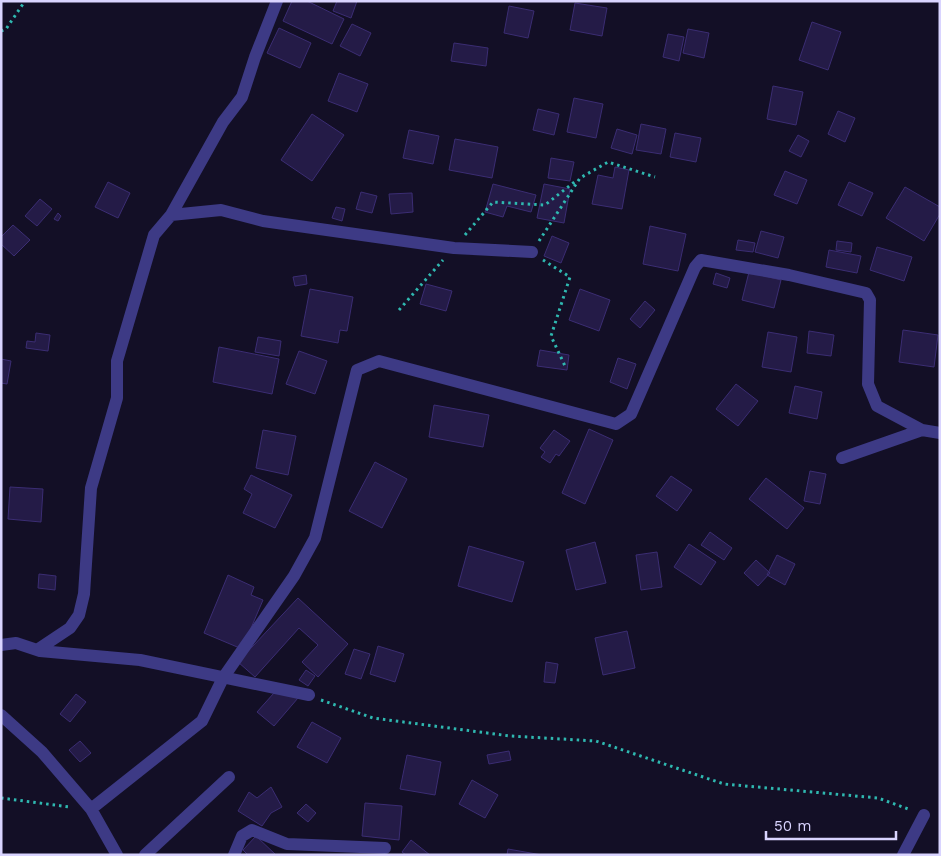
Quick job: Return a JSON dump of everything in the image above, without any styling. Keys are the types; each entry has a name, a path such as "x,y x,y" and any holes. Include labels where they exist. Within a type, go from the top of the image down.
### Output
{"street":[{"path":"37,650 70,628 79,615 84,594 91,488 117,398 117,361 154,235 171,215 218,129 242,97 277,1"},
{"path":"171,215 221,210 263,220 454,248 532,252"},
{"path":"91,809 202,721 223,678 294,576 315,538 357,370 379,361 616,424 631,414 695,267 701,260 789,275 866,293 870,300 868,384 877,406 922,430 940,433"},
{"path":"842,458 922,430"},
{"path":"1,645 16,643 37,650 140,660 308,696"},
{"path":"1,715 42,752 91,809 117,855"},
{"path":"145,855 229,777"},
{"path":"903,855 924,815"},
{"path":"234,855 242,836 252,830 287,844 385,848"}],"path":[{"path":"1,31 6,29 25,1"},
{"path":"399,310 493,202 545,205 580,178 608,162 655,177"},
{"path":"565,366 551,336 570,277 532,252 580,178"},
{"path":"308,696 373,718 510,736 596,741 724,784 878,798 924,815"},
{"path":"1,798 91,809"}],"building":[{"path":"292,1 307,1 344,19 332,44 283,21"},
{"path":"337,1 357,1 351,18 333,11"},
{"path":"575,3 607,8 602,36 570,30"},
{"path":"509,6 534,11 528,38 504,33"},
{"path":"812,22 841,32 828,70 799,60"},
{"path":"352,24 371,33 360,56 340,46"},
{"path":"279,28 311,43 300,68 267,53"},
{"path":"688,29 709,33 704,58 683,53"},
{"path":"668,34 684,37 679,61 663,57"},
{"path":"454,43 488,48 486,66 451,61"},
{"path":"339,73 368,84 357,112 328,101"},
{"path":"773,86 803,92 796,125 767,119"},
{"path":"574,98 603,104 596,138 567,132"},
{"path":"538,109 559,114 554,135 533,130"},
{"path":"838,111 855,118 845,142 828,134"},
{"path":"312,114 344,135 312,181 281,160"},
{"path":"641,124 666,129 661,154 636,150"},
{"path":"617,129 637,135 632,154 611,148"},
{"path":"409,130 439,136 433,164 403,158"},
{"path":"675,133 701,138 696,162 670,157"},
{"path":"798,135 809,141 801,157 789,151"},
{"path":"455,139 498,147 492,178 449,170"},
{"path":"551,158 574,162 570,181 548,178"},
{"path":"615,167 629,170 622,209 592,204 598,175 613,178"},
{"path":"785,171 807,180 797,204 774,195"},
{"path":"108,182 130,193 118,218 95,207"},
{"path":"849,182 873,193 862,216 838,205"},
{"path":"493,184 536,195 531,212 507,206 503,217 485,212"},
{"path":"544,184 570,189 564,223 537,218"},
{"path":"905,187 940,207 940,214 924,241 886,218"},
{"path":"361,192 377,196 372,213 356,209"},
{"path":"412,193 413,212 391,214 389,194"},
{"path":"40,199 52,209 37,226 25,216"},
{"path":"336,207 345,209 342,221 332,218"},
{"path":"58,213 61,216 58,221 54,219"},
{"path":"13,225 30,240 14,256 1,244 1,237"},
{"path":"650,226 686,234 678,271 643,264"},
{"path":"761,231 784,237 778,258 755,252"},
{"path":"552,236 569,243 561,263 544,256"},
{"path":"738,240 755,243 753,252 736,250"},
{"path":"837,241 852,243 851,252 836,250"},
{"path":"877,247 912,257 904,281 870,270"},
{"path":"829,250 861,256 857,273 826,267"},
{"path":"749,272 781,280 774,308 742,300"},
{"path":"716,273 730,278 727,288 713,284"},
{"path":"306,275 307,284 295,286 293,277"},
{"path":"426,284 452,291 446,311 420,304"},
{"path":"310,289 353,297 347,331 340,330 338,343 301,336"},
{"path":"580,289 610,300 599,331 569,320"},
{"path":"645,301 655,310 640,328 630,319"},
{"path":"903,330 938,335 934,367 899,362"},
{"path":"809,331 834,335 831,356 807,353"},
{"path":"768,332 797,337 791,372 762,367"},
{"path":"36,333 50,335 48,351 26,348 27,341 35,342"},
{"path":"258,337 281,341 279,356 255,352"},
{"path":"219,347 279,359 272,394 213,382"},
{"path":"540,350 569,355 567,370 537,366"},
{"path":"299,351 327,361 315,394 286,384"},
{"path":"618,358 636,364 627,389 610,382"},
{"path":"1,359 11,361 7,384 1,383"},
{"path":"736,384 758,401 738,426 716,409"},
{"path":"795,386 822,392 817,419 789,413"},
{"path":"434,405 489,415 483,447 429,437"},
{"path":"589,429 613,440 585,504 562,493"},
{"path":"263,430 296,436 288,475 256,468"},
{"path":"554,430 570,441 559,456 556,454 550,463 541,457 545,452 540,448"},
{"path":"375,462 407,479 382,528 349,511"},
{"path":"810,471 826,474 820,504 804,501"},
{"path":"251,475 292,495 275,528 243,513 252,494 244,489"},
{"path":"671,476 692,490 677,511 656,496"},
{"path":"766,478 804,508 787,529 749,499"},
{"path":"10,487 43,489 41,522 8,519"},
{"path":"710,532 732,548 724,560 701,545"},
{"path":"595,542 606,583 576,590 566,550"},
{"path":"689,544 716,562 701,585 674,567"},
{"path":"469,546 524,562 512,602 458,586"},
{"path":"657,552 662,587 641,590 636,555"},
{"path":"777,555 795,564 785,585 767,575"},
{"path":"756,560 770,573 758,586 744,573"},
{"path":"39,574 56,576 55,590 38,588"},
{"path":"228,575 254,587 251,595 263,600 242,649 204,633"},
{"path":"298,598 348,644 318,677 302,662 318,645 299,628 255,677 238,662"},
{"path":"627,631 635,668 603,675 595,638"},
{"path":"378,646 404,654 395,682 370,674"},
{"path":"354,649 370,654 361,679 345,674"},
{"path":"546,662 558,664 555,683 544,682"},
{"path":"306,670 315,676 308,686 299,680"},
{"path":"282,684 298,698 274,726 257,712"},
{"path":"76,694 86,702 70,722 60,714"},
{"path":"312,722 341,738 327,763 297,747"},
{"path":"80,741 91,753 80,762 69,750"},
{"path":"509,751 511,760 489,764 487,755"},
{"path":"407,755 441,762 435,795 400,789"},
{"path":"472,780 498,795 485,818 459,804"},
{"path":"271,787 282,807 271,813 262,826 238,811 249,792 257,798"},
{"path":"365,803 402,806 399,840 362,836"},
{"path":"306,804 316,813 308,822 297,813"},
{"path":"256,836 276,855 248,855 243,850"},
{"path":"411,840 430,855 406,855 402,852"},
{"path":"508,849 542,855 507,855"}]}
